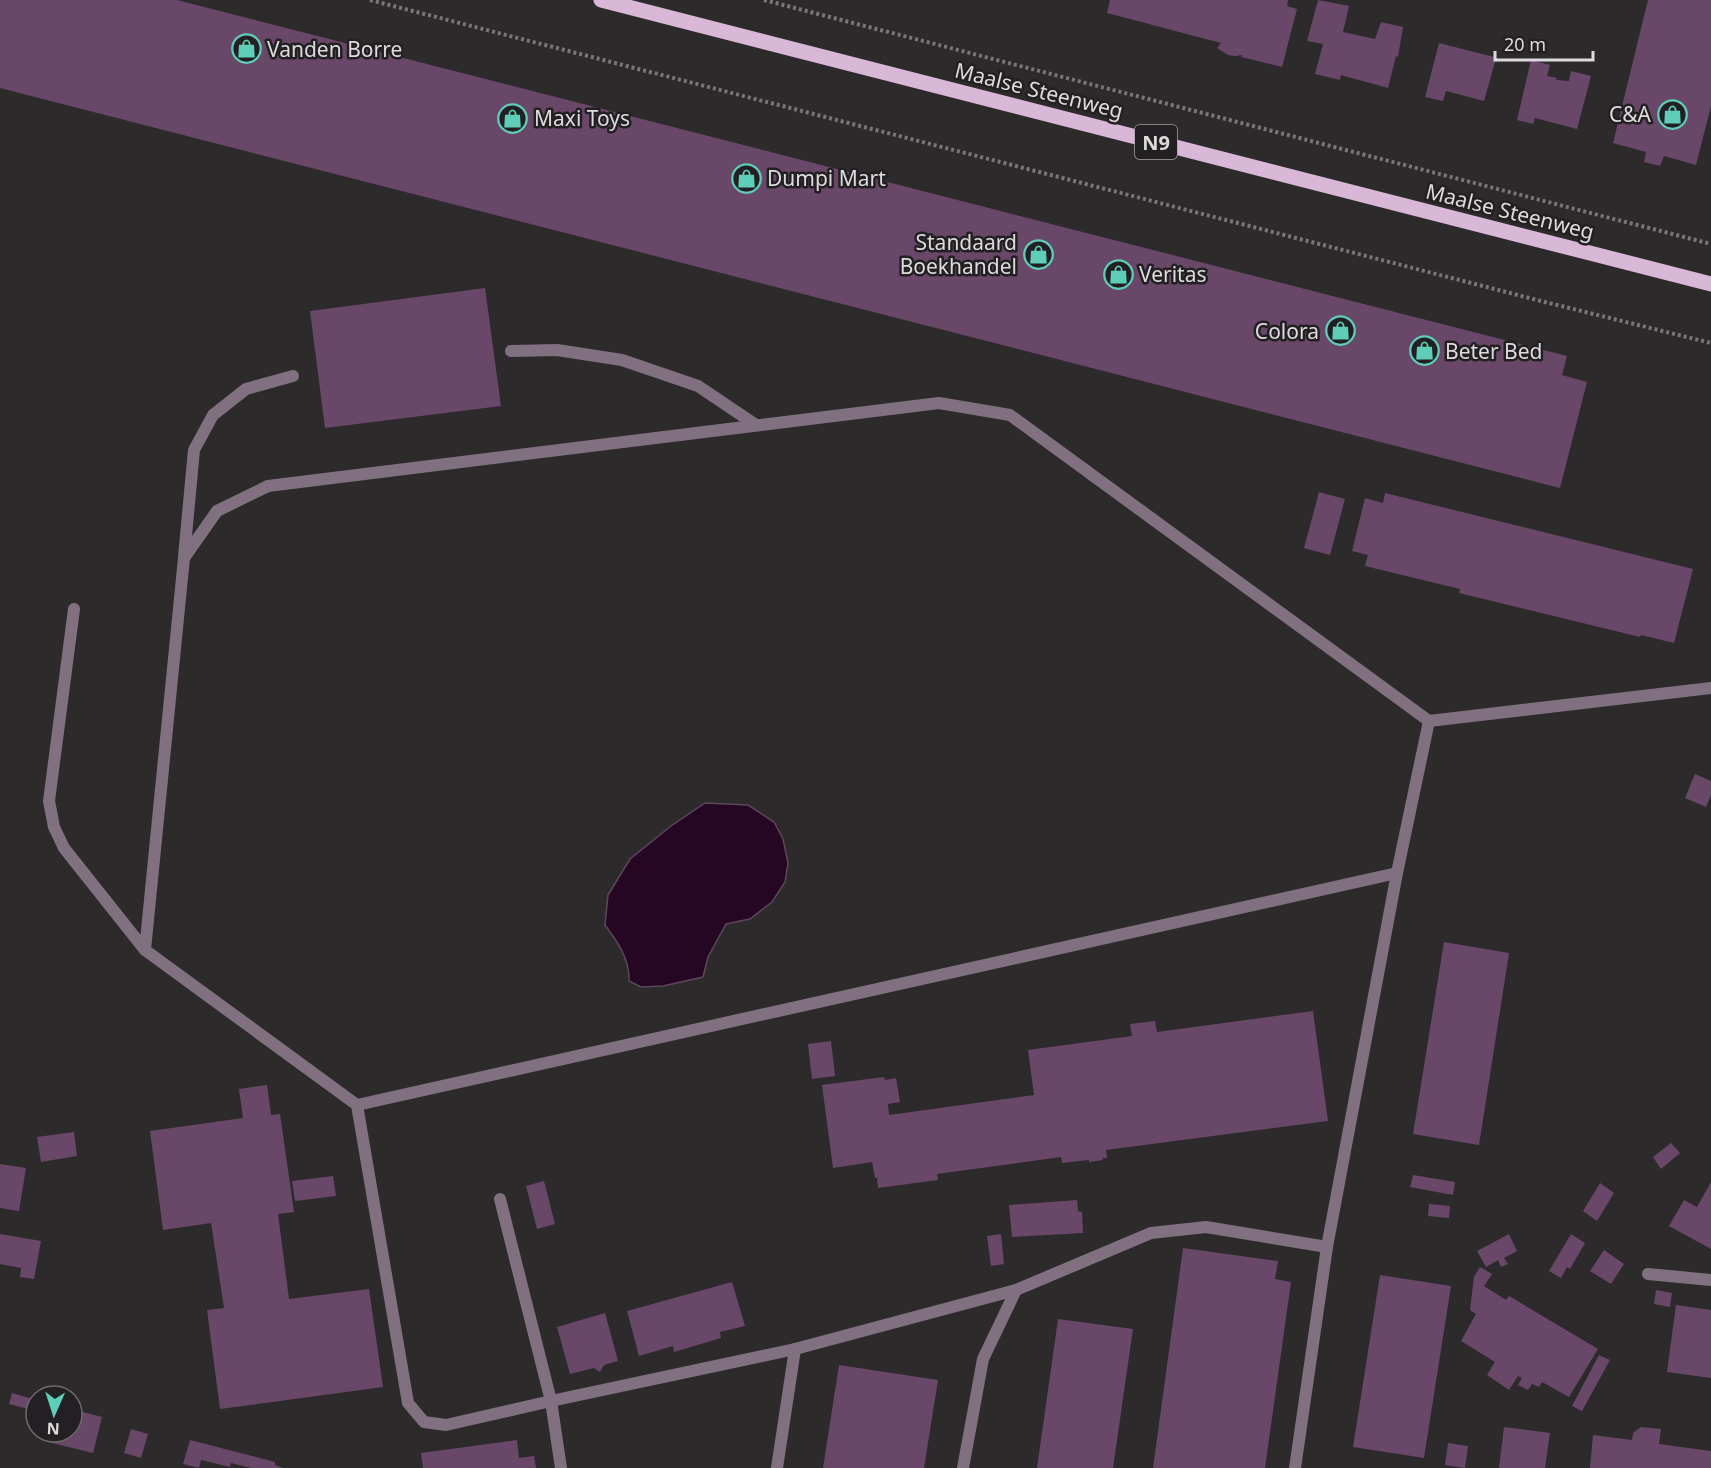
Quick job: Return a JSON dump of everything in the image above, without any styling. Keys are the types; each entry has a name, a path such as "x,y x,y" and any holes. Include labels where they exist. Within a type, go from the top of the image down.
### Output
{"main road":[{"name":"Maalse Steenweg","path":"601,0 1711,284"}],"street":[{"path":"511,351 557,350 622,360 699,387 756,425"},
{"path":"145,950 194,450 213,415 246,389 293,376"},
{"path":"184,558 217,512 268,486 939,403 1010,415 1429,721 1711,688"},
{"path":"74,609 49,801 54,827 64,848 145,950 357,1105 408,1403 424,1422 446,1425 795,1349 1017,1290 1151,1233 1206,1227 1327,1247"},
{"path":"1295,1468 1327,1247 1396,873 1429,721"},
{"path":"357,1105 1396,873"},
{"path":"500,1199 551,1401 561,1468"},
{"path":"1648,1274 1711,1280"},
{"path":"963,1468 982,1359 1017,1290"},
{"path":"777,1468 795,1349"}],"path":[{"path":"370,0 1711,343"},
{"path":"764,0 1711,243"}],"shaded area":[{"path":"705,803 748,805 774,822 783,839 788,863 785,882 772,902 750,919 726,924 708,957 703,977 663,986 641,987 629,981 625,958 605,925 608,895 630,859 671,826"}],"building":[{"path":"0,0 177,0 1567,356 1562,375 1587,382 1560,488 0,88"},
{"path":"1110,0 1288,0 1287,6 1297,9 1282,67 1241,57 1243,55 1228,55 1217,48 1221,43 1107,13"},
{"path":"1318,0 1349,6 1343,32 1375,39 1381,22 1403,27 1398,57 1396,56 1388,88 1341,75 1340,80 1315,74 1323,44 1307,41"},
{"path":"1648,0 1711,0 1711,106 1696,165 1664,156 1660,166 1644,162 1646,152 1613,143"},
{"path":"1439,43 1498,58 1484,101 1446,91 1443,101 1425,97"},
{"path":"1531,60 1550,65 1547,76 1557,78 1556,80 1569,81 1571,71 1591,76 1577,129 1535,118 1533,124 1517,120"},
{"path":"485,288 501,406 325,428 310,311"},
{"path":"1319,492 1345,499 1330,555 1304,548"},
{"path":"1385,493 1693,569 1674,643 1641,635 1640,637 1459,593 1460,589 1365,566 1368,555 1352,551 1365,498 1383,503"},
{"path":"1695,774 1711,781 1711,795 1706,807 1685,798"},
{"path":"1444,942 1509,953 1479,1145 1413,1134"},
{"path":"1313,1011 1328,1121 1106,1150 1107,1158 1102,1158 1103,1160 1062,1163 1061,1157 937,1174 938,1180 878,1188 872,1162 833,1168 822,1085 884,1077 885,1080 896,1078 900,1102 888,1104 889,1115 1034,1095 1028,1050 1132,1036 1130,1024 1155,1021 1157,1032"},
{"path":"831,1041 835,1076 812,1079 808,1044"},
{"path":"267,1085 271,1115 280,1114 294,1212 278,1214 289,1299 369,1289 383,1387 220,1409 207,1310 224,1308 211,1223 163,1230 150,1131 243,1118 239,1089"},
{"path":"74,1132 77,1156 41,1162 37,1137"},
{"path":"1671,1143 1680,1153 1661,1169 1653,1157"},
{"path":"0,1164 26,1168 19,1211 0,1208"},
{"path":"1413,1175 1455,1182 1453,1195 1410,1187"},
{"path":"333,1176 336,1196 295,1201 292,1181"},
{"path":"544,1181 555,1224 537,1229 526,1186"},
{"path":"1711,1182 1711,1249 1669,1226 1684,1200 1697,1207"},
{"path":"1600,1183 1614,1193 1597,1221 1583,1211"},
{"path":"1077,1200 1078,1211 1082,1212 1083,1233 1012,1237 1009,1205"},
{"path":"1429,1204 1450,1206 1449,1218 1428,1216"},
{"path":"0,1234 41,1241 34,1279 20,1277 21,1268 0,1264"},
{"path":"1001,1234 1004,1264 991,1266 987,1236"},
{"path":"1509,1234 1517,1251 1504,1258 1508,1264 1501,1267 1498,1260 1486,1267 1477,1251"},
{"path":"1571,1234 1585,1243 1570,1269 1567,1267 1561,1278 1549,1271"},
{"path":"1183,1248 1278,1261 1275,1279 1291,1282 1265,1468 1153,1468"},
{"path":"1604,1250 1624,1264 1611,1284 1590,1271"},
{"path":"1480,1267 1492,1274 1484,1286 1506,1300 1509,1296 1598,1349 1569,1397 1542,1382 1539,1387 1532,1384 1528,1390 1518,1385 1522,1378 1518,1376 1509,1390 1487,1375 1495,1362 1461,1341 1476,1314 1470,1310 1474,1277"},
{"path":"1380,1275 1451,1286 1424,1458 1353,1447"},
{"path":"732,1282 745,1326 720,1332 721,1338 674,1352 673,1346 639,1356 627,1311"},
{"path":"1656,1290 1672,1293 1670,1307 1654,1304"},
{"path":"1676,1305 1711,1310 1711,1378 1667,1372"},
{"path":"605,1313 618,1361 604,1365 600,1372 594,1368 570,1374 557,1327"},
{"path":"1058,1319 1133,1329 1113,1468 1037,1468"},
{"path":"1599,1355 1610,1360 1582,1411 1572,1406"},
{"path":"839,1365 938,1380 924,1468 823,1468"},
{"path":"12,1393 24,1396 24,1408 9,1404"},
{"path":"84,1412 102,1417 93,1453 56,1444 84,1444"},
{"path":"1504,1427 1550,1433 1545,1468 1499,1468"},
{"path":"1641,1427 1661,1429 1659,1444 1711,1451 1711,1468 1590,1468 1593,1435 1632,1440 1633,1433"},
{"path":"131,1429 148,1434 141,1458 124,1453"},
{"path":"190,1440 275,1462 275,1465 283,1468 251,1468 231,1463 230,1467 201,1460 199,1468 183,1464"},
{"path":"517,1440 519,1458 534,1456 536,1468 423,1468 421,1453"},
{"path":"1448,1443 1468,1446 1465,1468 1445,1465"}],"place":[{"name":"Vanden Borre","path":"246,49"},
{"name":"C&A","path":"1672,114"},
{"name":"Maxi Toys","path":"513,118"},
{"name":"Dumpi Mart","path":"746,178"},
{"name":"Standaard Boekhandel","path":"1038,254"},
{"name":"Veritas","path":"1118,274"},
{"name":"Colora","path":"1340,331"},
{"name":"Beter Bed","path":"1424,351"}]}
